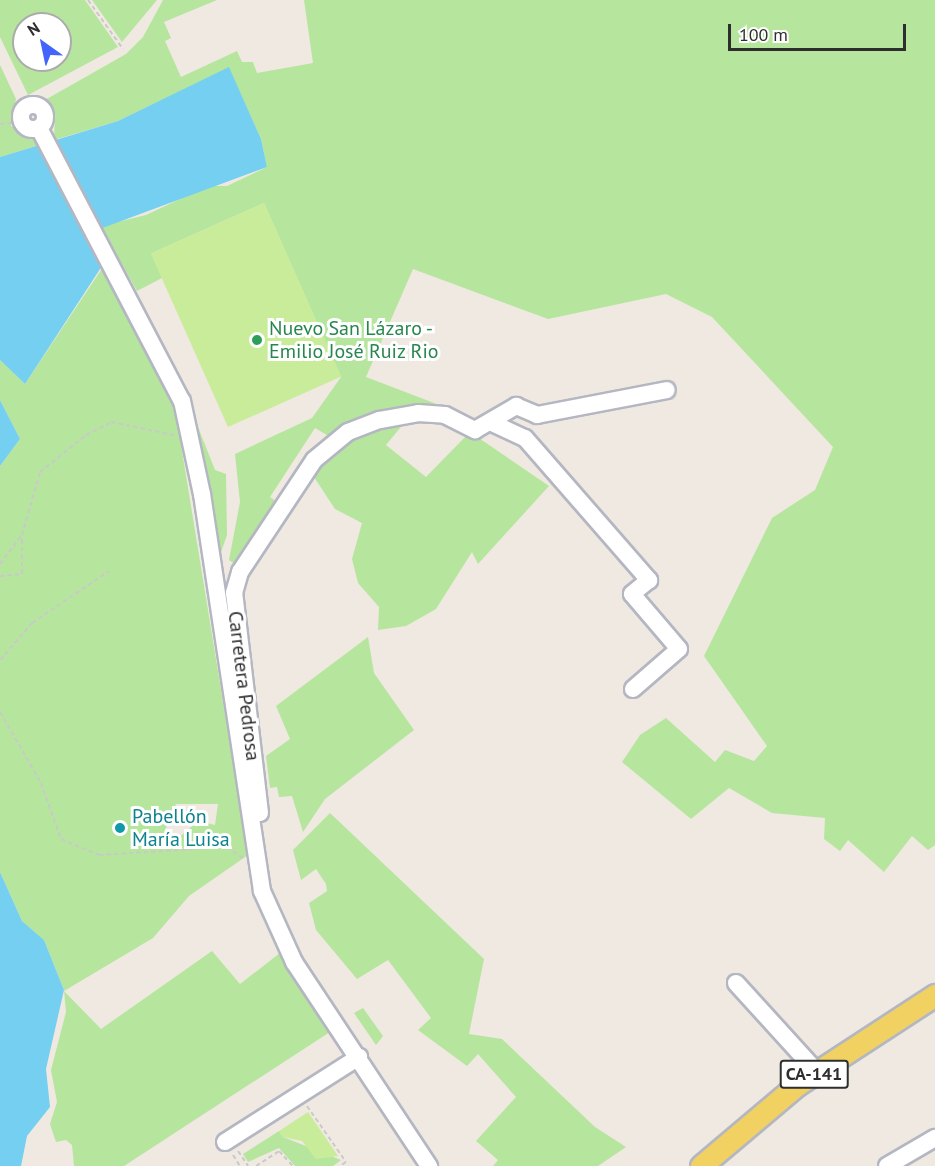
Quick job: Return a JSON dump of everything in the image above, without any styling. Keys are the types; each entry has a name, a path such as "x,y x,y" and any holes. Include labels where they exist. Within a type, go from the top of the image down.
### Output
{"main road":[{"name":"CA-141","path":"701,1166 817,1072 935,994"}],"street":[{"name":"Carretera Pedrosa","path":"22,122 24,110 34,105 45,114 39,128 113,265 182,401 191,441 259,873 294,962 429,1166"},
{"path":"490,422 516,406 537,415 667,390"},
{"name":"Carretera Pedrosa","path":"259,873 263,842 253,742 233,616 240,572 314,460 348,432 418,413 445,416 475,430 490,422"},
{"path":"490,422 525,438 649,580 632,594 679,649 633,689"},
{"path":"736,983 817,1072"},
{"path":"227,1141 359,1057"},
{"path":"887,1166 935,1138"}],"path":[{"path":"88,0 123,49"},
{"path":"0,124 22,122"},
{"path":"0,576 22,574 22,535 40,472 87,434 111,422 148,426 191,441"},
{"path":"0,564 22,535"},
{"path":"0,660 32,623 110,571"},
{"path":"0,712 41,783 62,838 99,855 227,847 259,873"},
{"path":"299,1095 346,1162 340,1166"},
{"path":"227,1141 248,1166"},
{"path":"256,1166 279,1151 293,1166"}],"green space":[{"path":"0,0 85,0 118,47 72,72 72,12 12,12 12,62 0,37"},
{"path":"92,0 157,0 122,42"},
{"path":"163,0 217,0 164,22 171,38 165,41 181,77 237,51 242,62 253,62 257,73 313,63 304,0 935,0 935,845 928,850 912,836 884,872 848,840 840,851 824,839 825,818 772,813 729,788 691,819 622,762 640,735 666,718 715,762 725,750 754,761 767,746 704,656 772,518 815,490 833,447 712,317 666,294 548,319 413,269 366,377 455,411 332,438 315,428 270,497 280,504 239,567 229,560 240,502 235,454 312,418 341,377 264,203 152,253 162,278 137,291 101,226 146,215 208,186 227,186 267,167 261,139 229,68 118,121 54,140 55,114 45,100 126,54 143,37"},
{"path":"0,65 16,99 11,126 42,144 0,157"},
{"path":"17,72 71,72 28,95"},
{"name":"Nuevo San Lázaro - Emilio José Ruiz Rio","path":"264,203 341,377 228,427 151,253"},
{"path":"105,264 175,408 248,855 189,896 153,938 64,991 44,940 22,921 0,872 0,466 20,439 0,400 0,360 25,384","holes":["176,804 218,804 215,825 198,821 175,841 160,842"]},
{"path":"194,417 215,470 226,474 227,535 218,561"},
{"path":"409,417 386,445 426,477 470,432 549,486 478,564 472,552 436,609 406,626 378,630 379,607 358,583 352,559 362,523 335,509 312,474 323,456 365,428"},
{"path":"368,637 374,673 414,730 325,799 303,832 292,796 279,797 277,787 270,788 266,756 290,739 276,706"},
{"path":"330,813 484,959 469,1034 502,1039 595,1127 626,1147 598,1166 493,1166 498,1160 476,1141 516,1097 478,1054 467,1066 418,1030 431,1018 388,960 357,979 316,930 309,903 327,891 326,884 316,869 301,880 293,850"},
{"path":"212,951 240,984 280,953 333,1030 124,1166 74,1166 72,1145 66,1140 56,1142 50,1124 57,1102 51,1070 66,1012 64,991 101,1029"},
{"path":"363,1008 383,1036 376,1045 354,1013"},
{"path":"308,1112 338,1156 316,1159 302,1141 283,1137 279,1131"},
{"path":"279,1131 283,1137 341,1160 333,1166 295,1166 279,1148 248,1162 243,1154"}],"water":[{"path":"229,67 261,139 267,167 89,233 104,263 25,384 0,360 0,157 118,121"},
{"path":"0,400 20,439 0,466"},
{"path":"0,872 22,921 44,940 64,990 46,1069 50,1107 27,1136 21,1166 0,1166"}],"place":[{"name":"Nuevo San Lázaro - Emilio José Ruiz Rio","path":"257,340"},
{"name":"Pabellón María Luisa","path":"120,828"}]}
